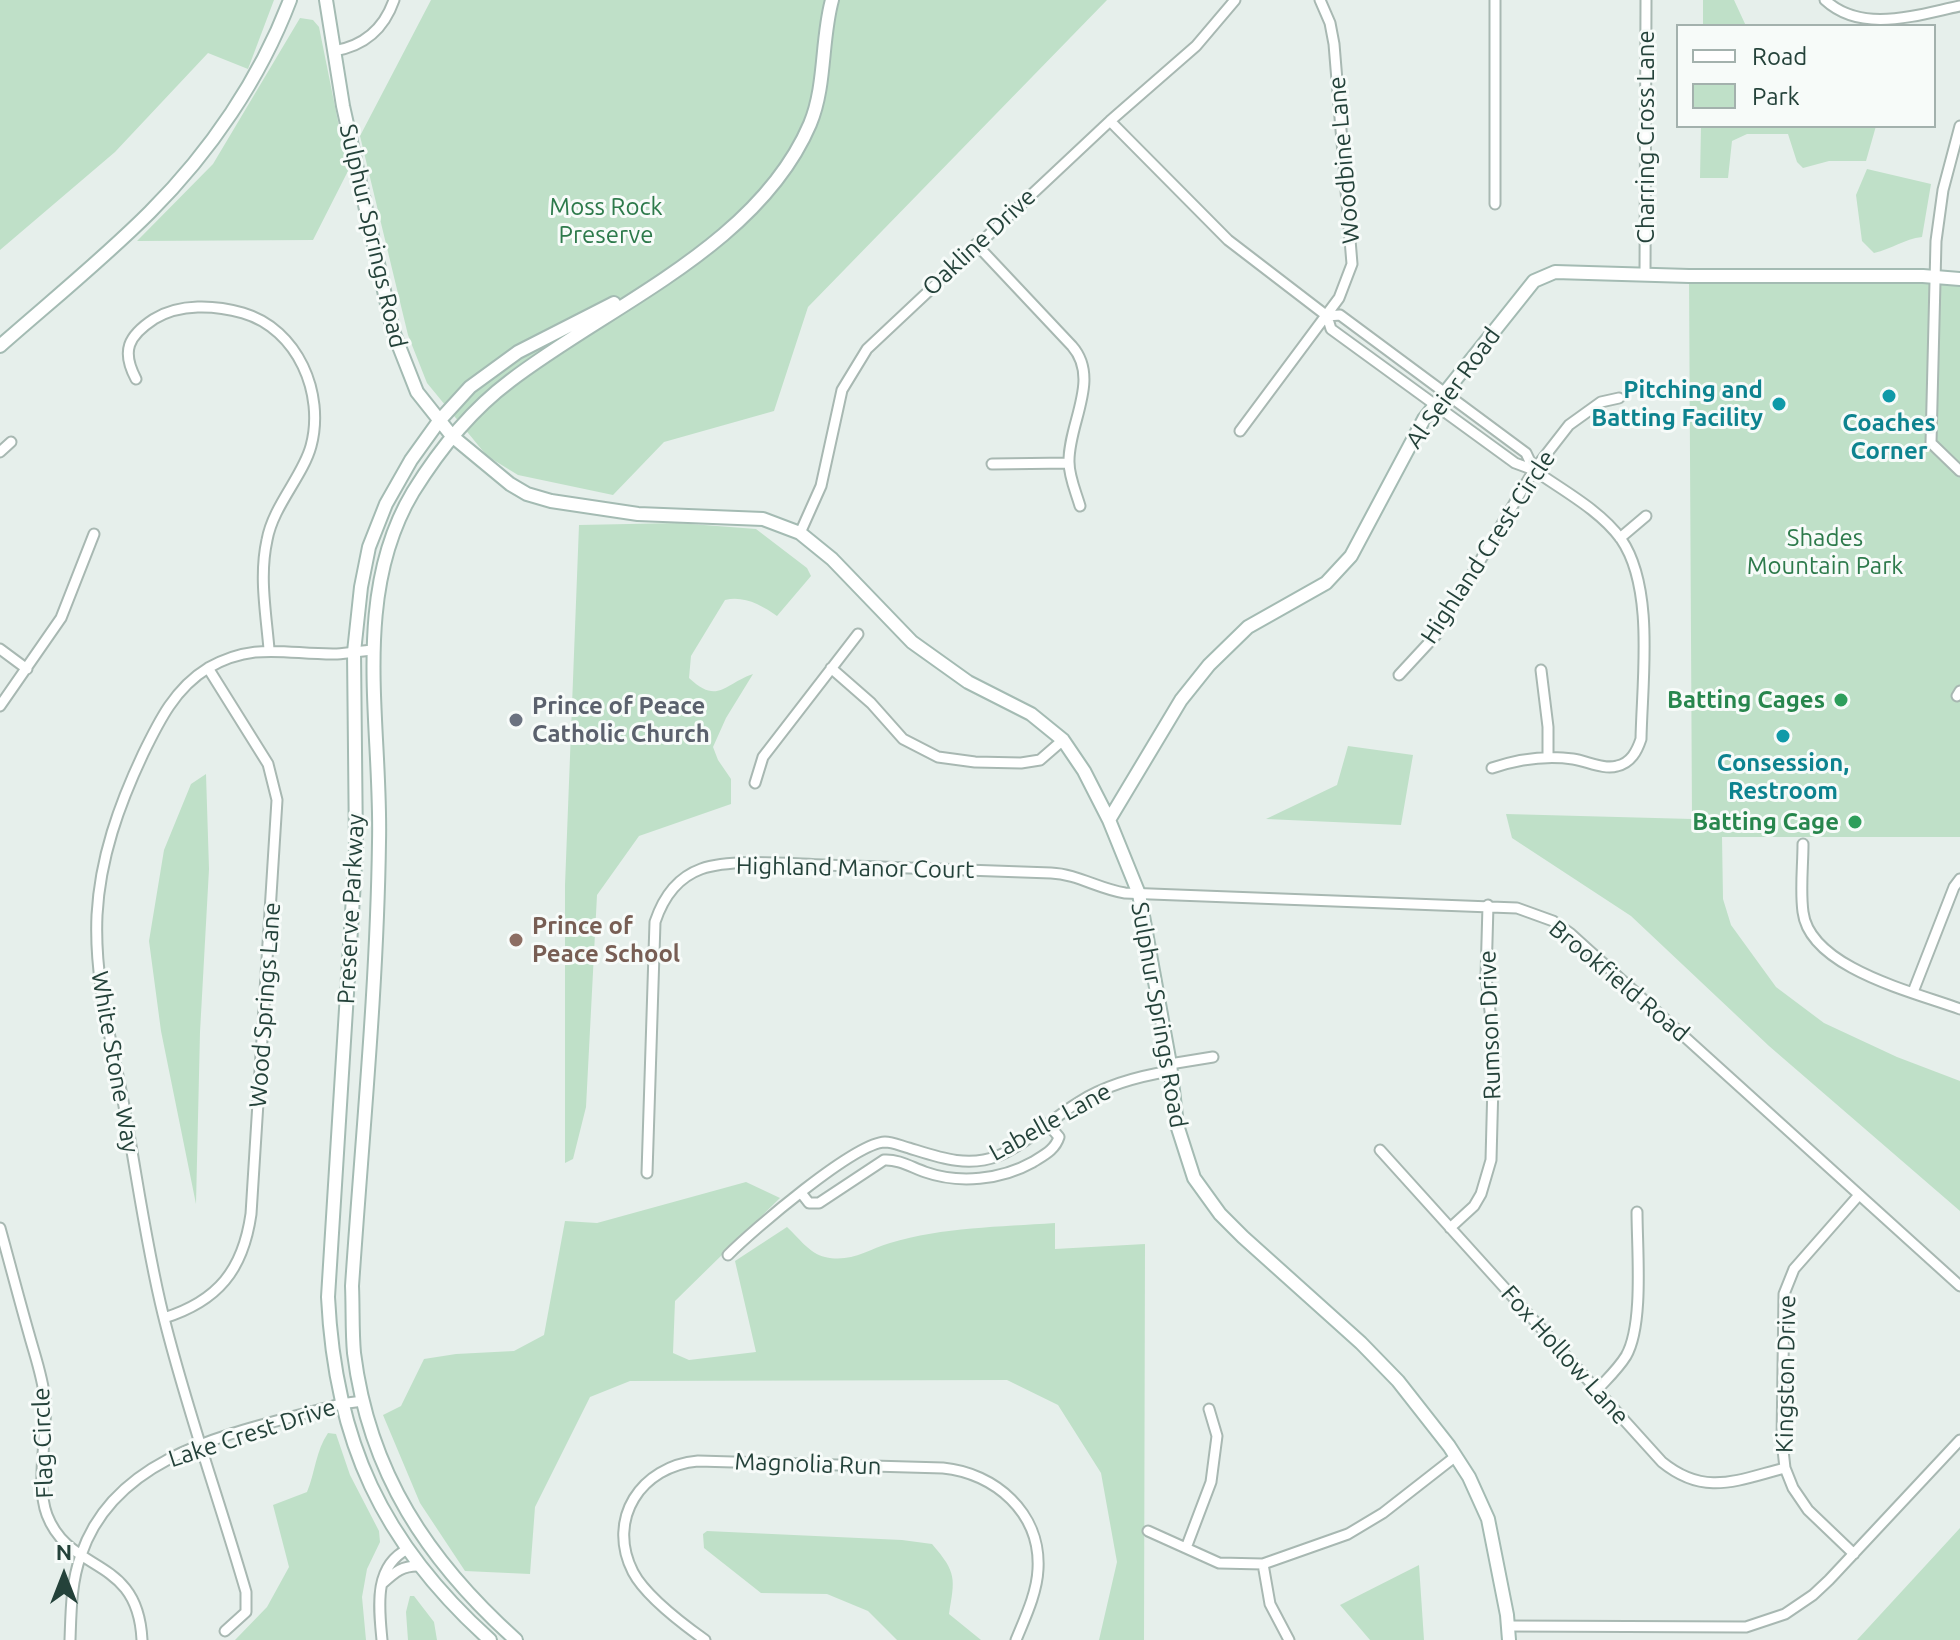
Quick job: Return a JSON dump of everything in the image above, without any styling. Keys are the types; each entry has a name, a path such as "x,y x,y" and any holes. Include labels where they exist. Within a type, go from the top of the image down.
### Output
{"street":[{"path":"0,346 149,213 176,184 247,89 290,0"},
{"name":"Sulphur Springs Road","path":"326,0 353,156 393,331 417,392 452,436 510,484 527,494 551,501 638,514 763,519 800,533 832,559 912,642 968,682 1031,714 1063,740 1084,771 1109,820 1139,894 1171,1068 1177,1125 1184,1155 1194,1178 1207,1198 1243,1237 1378,1359 1456,1456 1488,1519 1509,1640"},
{"path":"334,51 355,46 371,36 386,18 394,0"},
{"name":"Preserve Parkway","path":"516,1640 466,1592 423,1539 383,1463 363,1401 354,1352 352,1286 379,841 373,650 381,577 396,527 411,496 452,436 495,392 518,374 709,246 743,216 797,150 811,121 832,0"},
{"name":"Oakline Drive","path":"800,533 821,486 836,407 853,369 867,349 976,244 1203,39 1235,0"},
{"name":"Woodbine Lane","path":"1240,431 1346,287 1353,252 1334,44 1330,23 1320,0"},
{"path":"1495,0 1495,204"},
{"name":"Charring Cross Lane","path":"1645,274 1646,0"},
{"path":"1825,0 1839,11 1871,20 1960,6"},
{"path":"1110,121 1228,240 1327,316 1331,329 1515,463 1534,470 1592,512 1620,538 1635,567 1643,602 1641,739 1632,757 1613,768 1548,757 1520,760 1492,768"},
{"path":"1959,131 1943,190 1934,276 1931,443 1960,471"},
{"path":"976,244 1072,346 1083,362 1084,384 1073,426 1069,463 1080,506"},
{"name":"Al Seier Road","path":"1109,820 1181,700 1209,665 1248,627 1326,583 1351,556 1388,483 1434,405 1534,281 1555,272 1934,276 1960,279"},
{"name":"Preserve Parkway","path":"490,1640 432,1582 392,1528 365,1476 340,1404 330,1344 328,1297 356,849 354,652 361,587 369,547 386,504 411,460 439,421 470,387 518,352 667,277"},
{"path":"136,379 129,366 127,347 139,329 160,316 188,308 214,306 246,314 287,340 299,358 313,388 315,416 311,448 285,495 267,537 263,571 269,649"},
{"path":"1327,316 1340,315 1494,429 1526,453 1534,470"},
{"path":"1378,363 1387,350"},
{"name":"Highland Crest Circle","path":"1399,675 1436,635 1534,470 1577,418 1601,402 1619,398"},
{"path":"1485,441 1494,429"},
{"path":"0,452 11,442"},
{"path":"992,464 1069,463"},
{"path":"1620,538 1646,516"},
{"path":"0,706 61,618 94,534"},
{"path":"755,783 763,757 858,634"},
{"path":"0,649 27,669"},
{"name":"White Stone Way","path":"225,1631 246,1612 246,1592 164,1318 146,1243 118,1070 103,1011 97,969 100,885 112,830 134,773 159,722 183,687 208,668 247,653 269,649 337,654 373,650"},
{"name":"Wood Springs Lane","path":"164,1318 194,1306 221,1286 245,1247 251,1214 277,800 268,764 208,668"},
{"path":"831,668 871,703 903,739 938,757 964,762 1021,763 1040,760 1063,740"},
{"path":"1541,670 1548,727 1548,757"},
{"path":"1803,844 1803,912 1807,927 1820,947 1846,966 1960,1009"},
{"name":"Highland Manor Court","path":"647,1173 653,937 665,897 685,877 713,866 756,864 1066,873 1099,888 1139,894"},
{"path":"1913,992 1954,887 1960,879"},
{"name":"Brookfield Road","path":"1139,894 1488,905 1534,912 1553,921 1960,1286"},
{"name":"Rumson Drive","path":"1450,1228 1474,1206 1481,1194 1491,1160 1494,1045 1486,977 1488,905"},
{"name":"Labelle Lane","path":"728,1255 844,1161 878,1143 887,1142 952,1161 983,1160 1019,1145 1101,1090 1213,1057"},
{"path":"802,1194 809,1203 819,1203 884,1160 892,1159 926,1173 952,1178 1001,1175 1021,1169 1054,1148 1059,1137 1048,1124"},
{"name":"Fox Hollow Lane","path":"1380,1150 1662,1462 1696,1482 1720,1484 1785,1468"},
{"name":"Kingston Drive","path":"1854,1554 1808,1510 1793,1488 1785,1468 1782,1441 1784,1294 1794,1269 1859,1195"},
{"path":"1597,1390 1626,1357 1635,1330 1637,1212"},
{"name":"Flag Circle","path":"0,1228 45,1399 45,1506 60,1537 112,1574 133,1597 141,1623 142,1640"},
{"name":"Lake Crest Drive","path":"70,1640 73,1593 81,1554 118,1495 158,1463 201,1444 340,1404 363,1401"},
{"path":"1186,1548 1211,1482 1217,1436 1209,1409"},
{"path":"1508,1626 1746,1627 1785,1614 1813,1595 1960,1440"},
{"path":"1148,1531 1219,1563 1263,1564 1348,1534 1383,1513 1456,1456"},
{"name":"Magnolia Run","path":"705,1640 637,1579 626,1552 624,1532 628,1511 644,1483 667,1468 698,1461 943,1468 985,1479 1015,1502 1029,1524 1036,1543 1037,1580 1016,1640"},
{"path":"382,1640 379,1608 381,1585 393,1560 408,1549"},
{"path":"1263,1564 1270,1604 1289,1640"},
{"path":"381,1585 397,1570 409,1565 420,1566"},
{"path":"1675,1628 1675,1640"}],"green space":[{"path":"0,0 274,0 248,69 208,53 115,152 0,250"},
{"name":"Moss Rock Preserve","path":"431,0 1107,0 808,307 774,411 664,442 613,495 518,475 487,456 427,383 408,335 360,136"},
{"path":"1703,0 1734,0 1745,24 1703,24"},
{"path":"300,18 313,20 319,27 348,171 313,240 137,241 213,164"},
{"path":"1701,128 1875,128 1866,161 1829,161 1803,168 1797,162 1788,134 1747,134 1732,141 1728,178 1700,178"},
{"path":"1867,169 1931,184 1922,237 1874,253 1862,241 1856,195"},
{"name":"Shades Mountain Park","path":"1689,276 1960,284 1960,837 1722,837 1723,899 1731,925 1776,987 1824,1023 1897,1057 1960,1081 1960,1211 1769,1046 1631,916 1512,838 1506,814 1692,819"},
{"path":"678,523 756,529 807,568 811,576 777,616 752,602 725,600 691,656 689,678 707,690 721,690 753,674 726,718 713,747 731,779 731,804 639,836 597,895 586,1107 573,1159 565,1163 565,885 579,525"},
{"path":"1348,746 1413,755 1401,825 1266,819 1337,785"},
{"path":"206,774 209,869 200,1032 196,1204 161,1031 149,941 164,850 191,784"},
{"path":"746,1182 780,1198 675,1301 673,1353 689,1360 756,1352 735,1261 787,1227 814,1252 834,1258 850,1257 890,1243 930,1234 1055,1223 1055,1249 1145,1244 1144,1640 1099,1640 1117,1562 1101,1473 1058,1405 1007,1380 630,1381 590,1397 535,1507 530,1574 465,1571 420,1503 383,1415 401,1406 424,1359 514,1351 544,1335 565,1221 597,1223"},
{"path":"328,1433 336,1434 350,1475 379,1531 380,1542 367,1569 362,1597 366,1640 235,1640 267,1607 289,1567 273,1505 307,1492"},
{"path":"1960,1528 1960,1640 1857,1640"},
{"path":"707,1531 932,1544 952,1576 949,1614 981,1640 897,1640 868,1611 827,1594 761,1593 704,1548 703,1534"},
{"path":"1419,1565 1424,1640 1370,1640 1340,1605"},
{"path":"410,1596 414,1596 434,1622 437,1640 408,1640 406,1612"}],"place":[{"name":"Coaches Corner","path":"1889,396"},
{"name":"Pitching and Batting Facility","path":"1779,404"},
{"name":"Batting Cages","path":"1841,700"},
{"name":"Prince of Peace Catholic Church","path":"516,720"},
{"name":"Consession, Restroom","path":"1783,736"},
{"name":"Batting Cage","path":"1855,822"},
{"name":"Prince of Peace School","path":"516,940"}]}
